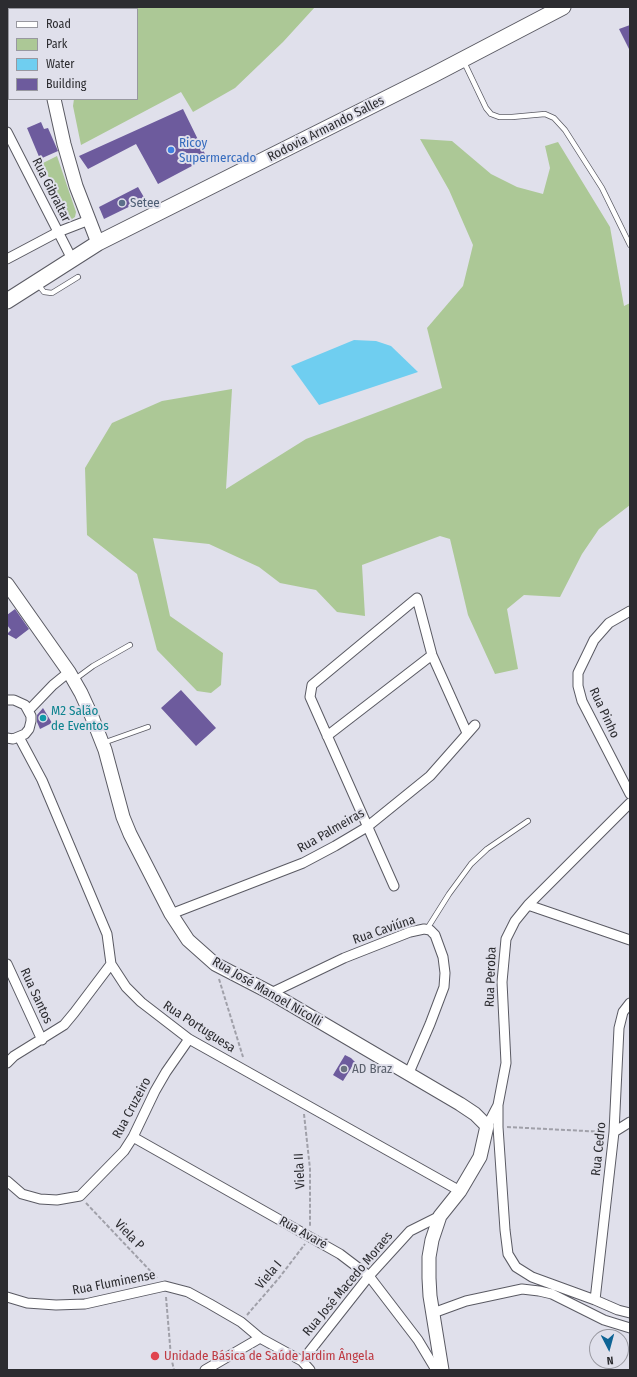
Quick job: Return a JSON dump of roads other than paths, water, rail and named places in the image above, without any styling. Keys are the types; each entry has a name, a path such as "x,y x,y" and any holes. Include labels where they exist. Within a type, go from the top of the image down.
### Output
{"main road":[{"name":"Rodovia Armando Salles","path":"7,301 98,244 463,60 563,7"},
{"path":"54,100 64,144 76,186 98,244"},
{"name":"Rua José Manoel Nicolli","path":"7,584 71,676 81,693 102,743 123,817 130,834 170,914 188,940 215,964 271,993 408,1075 469,1109 493,1126"},
{"path":"442,1370 428,1278 429,1256 432,1240 440,1216 460,1191 480,1157 493,1126"}],"street":[{"name":"Rua Gibraltar","path":"7,132 72,259"},
{"path":"7,259 58,232 89,220"},
{"path":"394,886 310,697 312,685 416,598 432,655 467,733"},
{"name":"Rua Pinho","path":"630,611 609,623 594,640 578,673 578,686 582,701 630,794"},
{"path":"327,736 432,655"},
{"path":"29,710 53,685 71,676"},
{"path":"7,700 20,702 29,710 31,721 29,729 25,734 13,739 7,738"},
{"name":"Rua Palmeiras","path":"170,914 303,863 368,827 430,776 474,725"},
{"name":"Rua Portuguesa","path":"19,737 42,780 107,934 111,964 126,987 141,1002 189,1039 460,1191"},
{"name":"Rua Peroba","path":"493,1126 506,1063 502,982 506,939 515,921 528,905 630,803"},
{"path":"528,905 630,940"},
{"name":"Rua Caviúna","path":"271,993 351,955 410,932 427,929 433,932 442,957 445,973 444,987 408,1075"},
{"name":"Rua Santos","path":"7,964 42,1040"},
{"path":"7,1063 14,1056 64,1025 111,964"},
{"name":"Rua Cedro","path":"595,1300 614,1132 619,1028 623,1012 630,1003"},
{"name":"Rua Cruzeiro","path":"7,1181 22,1194 40,1199 57,1200 80,1196 124,1151 133,1137 155,1091 166,1072 189,1039"},
{"path":"614,1132 630,1122"},
{"path":"493,1126 508,1254 516,1267 528,1275 549,1284 595,1300 618,1310 630,1313"},
{"name":"Rua Avaré","path":"133,1137 340,1254 369,1276 418,1340 436,1370"},
{"name":"Rua José Macedo Moraes","path":"302,1361 369,1276 410,1231 440,1216"},
{"name":"Rua Fluminense","path":"7,1298 27,1303 56,1305 85,1304 165,1286 188,1292 210,1304 241,1322 260,1338 302,1361 310,1370"},
{"path":"433,1313 466,1300 522,1289 552,1294 604,1320 630,1328"},
{"path":"205,1370 260,1338"}],"lane":[{"path":"463,60 486,108 491,114 498,117 545,114 554,118 565,130 602,188 630,245"},
{"path":"36,282 44,292 52,293 78,277"},
{"path":"71,676 93,666 130,645"},
{"path":"102,743 148,727"},
{"path":"427,929 449,894 471,864 487,849 528,821"}],"water":[{"path":"354,340 376,341 391,346 418,372 319,405 291,366"}],"place":[{"name":"Ricoy Supermercado","path":"171,150"},
{"name":"Setee","path":"122,203"},
{"name":"M2 Salão de Eventos","path":"43,718"},
{"name":"AD Braz","path":"344,1069"},
{"name":"Unidade Básica de Saúde Jardim Ângela","path":"155,1356"}]}
